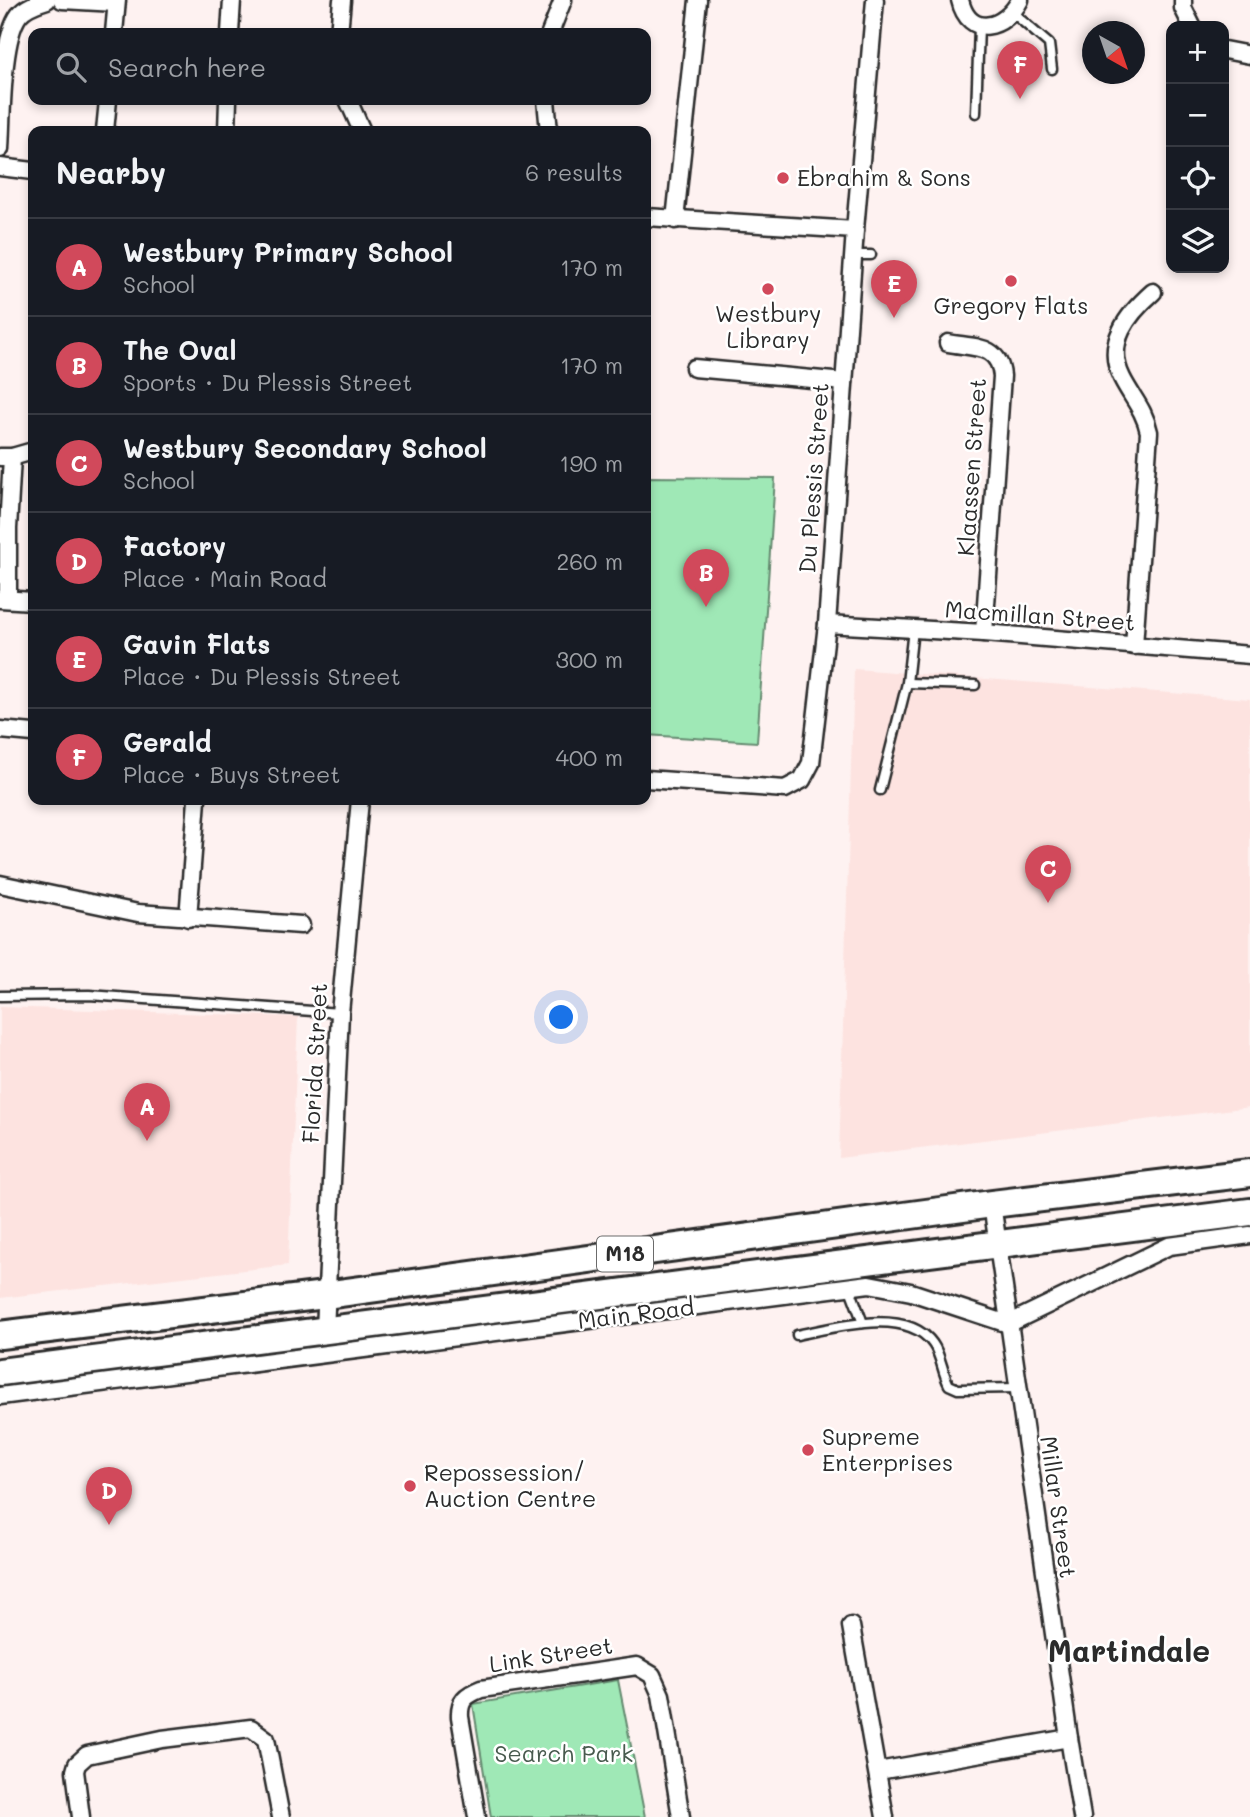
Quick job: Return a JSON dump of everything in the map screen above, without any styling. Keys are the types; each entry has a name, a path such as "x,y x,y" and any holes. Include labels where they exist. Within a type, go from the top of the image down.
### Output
{"main road":[{"name":"M18","path":"0,1335 325,1295 992,1204 1250,1173"},
{"name":"Main Road","path":"0,1372 998,1242 1250,1212"}],"street":[{"path":"0,149 12,29 19,14 32,5 47,0"},
{"path":"62,0 117,2 114,28"},
{"path":"230,28 232,0"},
{"path":"339,28 341,0"},
{"path":"552,28 563,0"},
{"path":"675,220 698,0"},
{"name":"Du Plessis Street","path":"651,779 785,789 794,786 808,773 814,749 827,624 853,255 875,0"},
{"path":"960,0 962,9 971,21 979,26 996,23 1016,6"},
{"path":"1183,0 1183,8 1190,21"},
{"path":"1229,51 1250,55"},
{"path":"105,126 108,105"},
{"path":"227,126 228,105"},
{"path":"350,105 360,126"},
{"path":"547,105 549,126"},
{"path":"0,167 28,170"},
{"path":"651,218 855,230"},
{"path":"1134,646 1149,432 1145,415 1117,368 1116,353 1117,337 1122,324 1132,310 1153,292"},
{"name":"Klaassen Street","path":"948,343 990,351 1001,361 984,633"},
{"path":"694,368 844,382"},
{"path":"28,452 6,457 8,529 4,600 28,601"},
{"name":"Macmillan Street","path":"827,624 984,633 1250,655"},
{"path":"0,730 28,733"},
{"path":"188,918 197,805"},
{"name":"Florida Street","path":"325,1330 340,1013 360,805"},
{"path":"0,884 107,908 188,918 301,925"},
{"name":"Millar Street","path":"992,1204 1082,1817"},
{"path":"1009,1324 1169,1246 1250,1235"},
{"name":"Main Road","path":"0,1396 870,1284 891,1287 1009,1324"},
{"path":"851,1626 885,1817"},
{"name":"Link Street","path":"477,1817 460,1717 464,1697 481,1689 637,1666 652,1675 661,1695 681,1817"},
{"path":"81,1817 75,1771 81,1759 87,1755 162,1740 251,1728 266,1739 270,1749 281,1817"},
{"path":"878,1771 1069,1738"}],"lane":[{"path":"1016,6 1049,44 1052,69"},
{"path":"976,113 979,26"},
{"path":"853,255 871,255"},
{"path":"880,790 907,683 914,629"},
{"path":"907,683 975,685"},
{"path":"0,996 89,995 340,1013"},
{"path":"849,1286 863,1322"},
{"path":"797,1335 863,1322 898,1323 920,1332 934,1344 949,1385 958,1389 1018,1388"}],"shaded area":[{"path":"854,669 1250,699 1250,1107 839,1158"},
{"path":"0,1007 298,1017 288,1265 0,1298"}],"green space":[{"path":"651,477 775,478 757,742 651,735"},
{"name":"Search Park","path":"618,1680 645,1817 491,1817 473,1704"}],"place":[{"name":"Gerald","path":"1020,99"},
{"name":"Ebrahim & Sons","path":"783,178"},
{"name":"Gregory Flats","path":"1011,281"},
{"name":"Westbury Library","path":"768,289"},
{"name":"Gavin Flats","path":"894,318"},
{"name":"The Oval","path":"706,607"},
{"name":"Westbury Secondary School","path":"1048,903"},
{"name":"Westbury Primary School","path":"147,1141"},
{"name":"Supreme Enterprises","path":"808,1450"},
{"name":"Repossession/ Auction Centre","path":"410,1486"},
{"name":"Factory","path":"109,1525"}],"district":[{"name":"Martindale","path":"1129,1652"}]}
